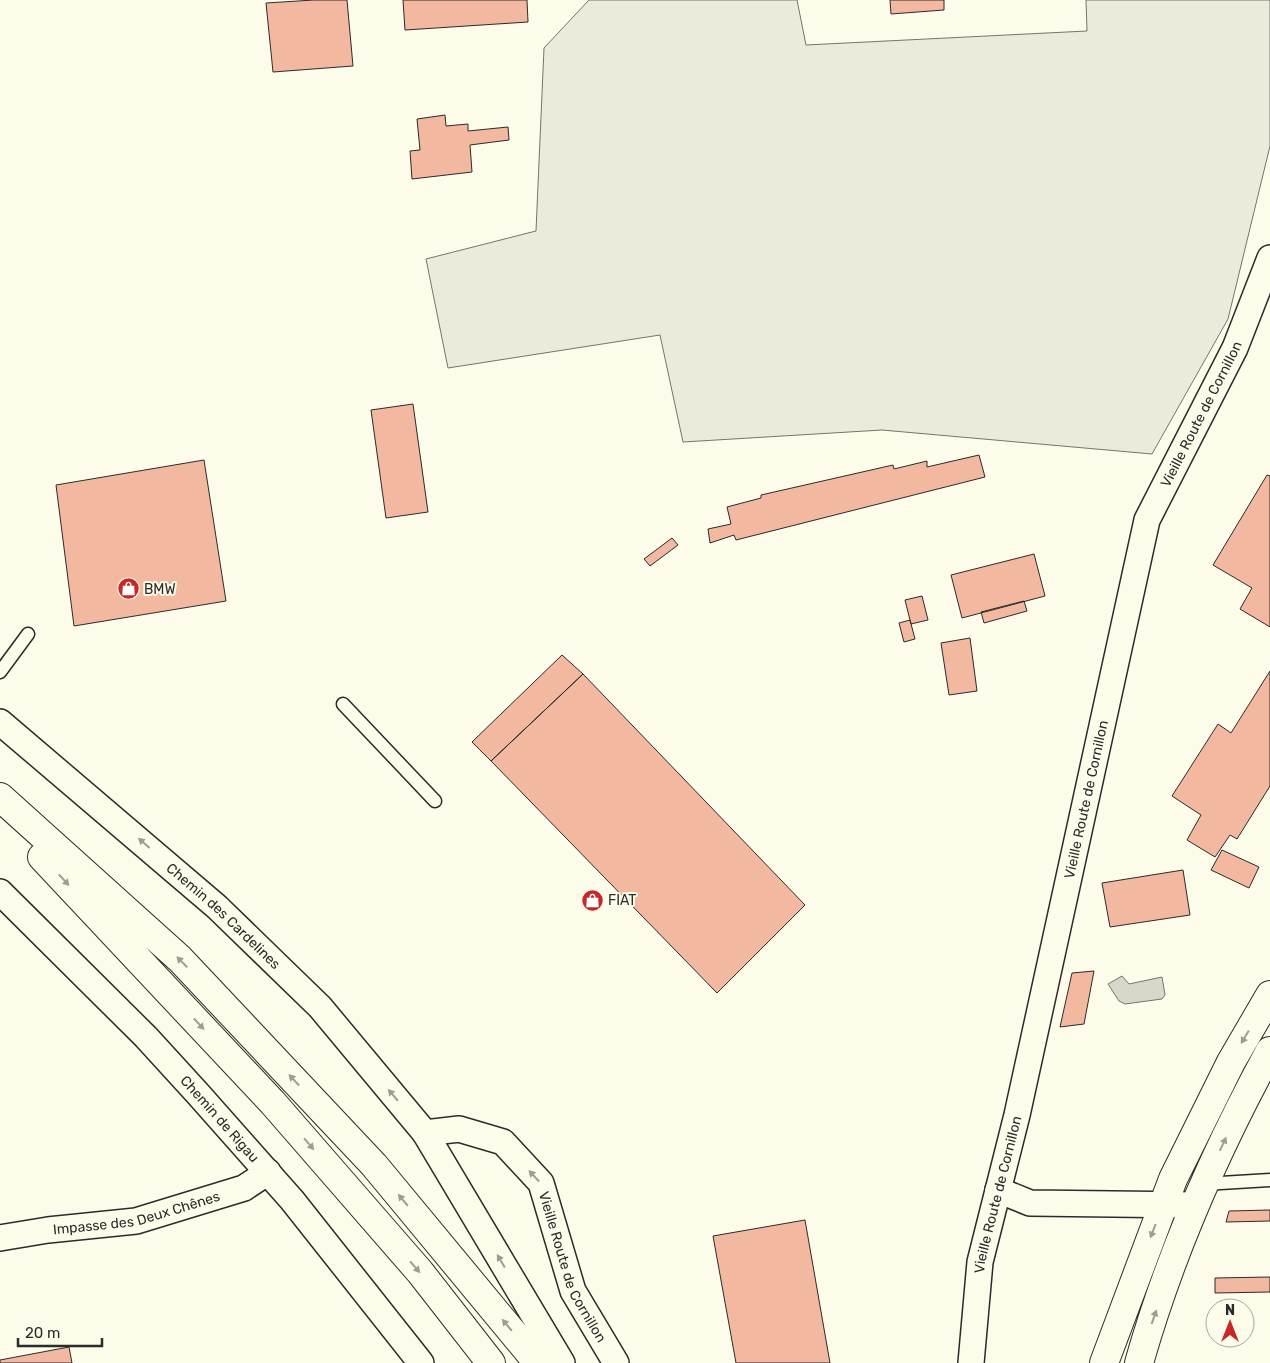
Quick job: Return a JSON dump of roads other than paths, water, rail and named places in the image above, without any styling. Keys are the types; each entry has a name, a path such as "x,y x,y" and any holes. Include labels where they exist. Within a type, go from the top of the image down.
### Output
{"main road":[{"path":"0,798 180,959 374,1165 538,1363"},
{"path":"0,802 16,829 273,1103 420,1272 491,1363"},
{"path":"1104,1363 1173,1179 1231,1062 1270,995"},
{"path":"1139,1363 1183,1233 1199,1194 1270,1051"}],"street":[{"name":"Vieille Route de Cornillon","path":"971,1363 980,1262 1017,1115 1147,520 1235,348 1270,258"},
{"name":"Chemin des Cardelines","path":"0,722 118,820 217,907 320,1007 425,1133 562,1363"},
{"name":"Chemin de Rigau","path":"0,892 146,1037 268,1172 422,1363"},
{"name":"Vieille Route de Cornillon","path":"425,1133 460,1130 503,1142 541,1183 573,1291 616,1363"},
{"name":"Impasse des Deux Chênes","path":"0,1238 48,1230 136,1221 244,1188 268,1172"},
{"path":"998,1190 1030,1203 1116,1205 1164,1203 1199,1194"}],"lane":[{"path":"0,672 28,634"},
{"path":"343,704 435,801"},
{"path":"1199,1194 1270,1180"}],"place":[{"name":"BMW","path":"128,589"},
{"name":"FIAT","path":"592,900"}]}
